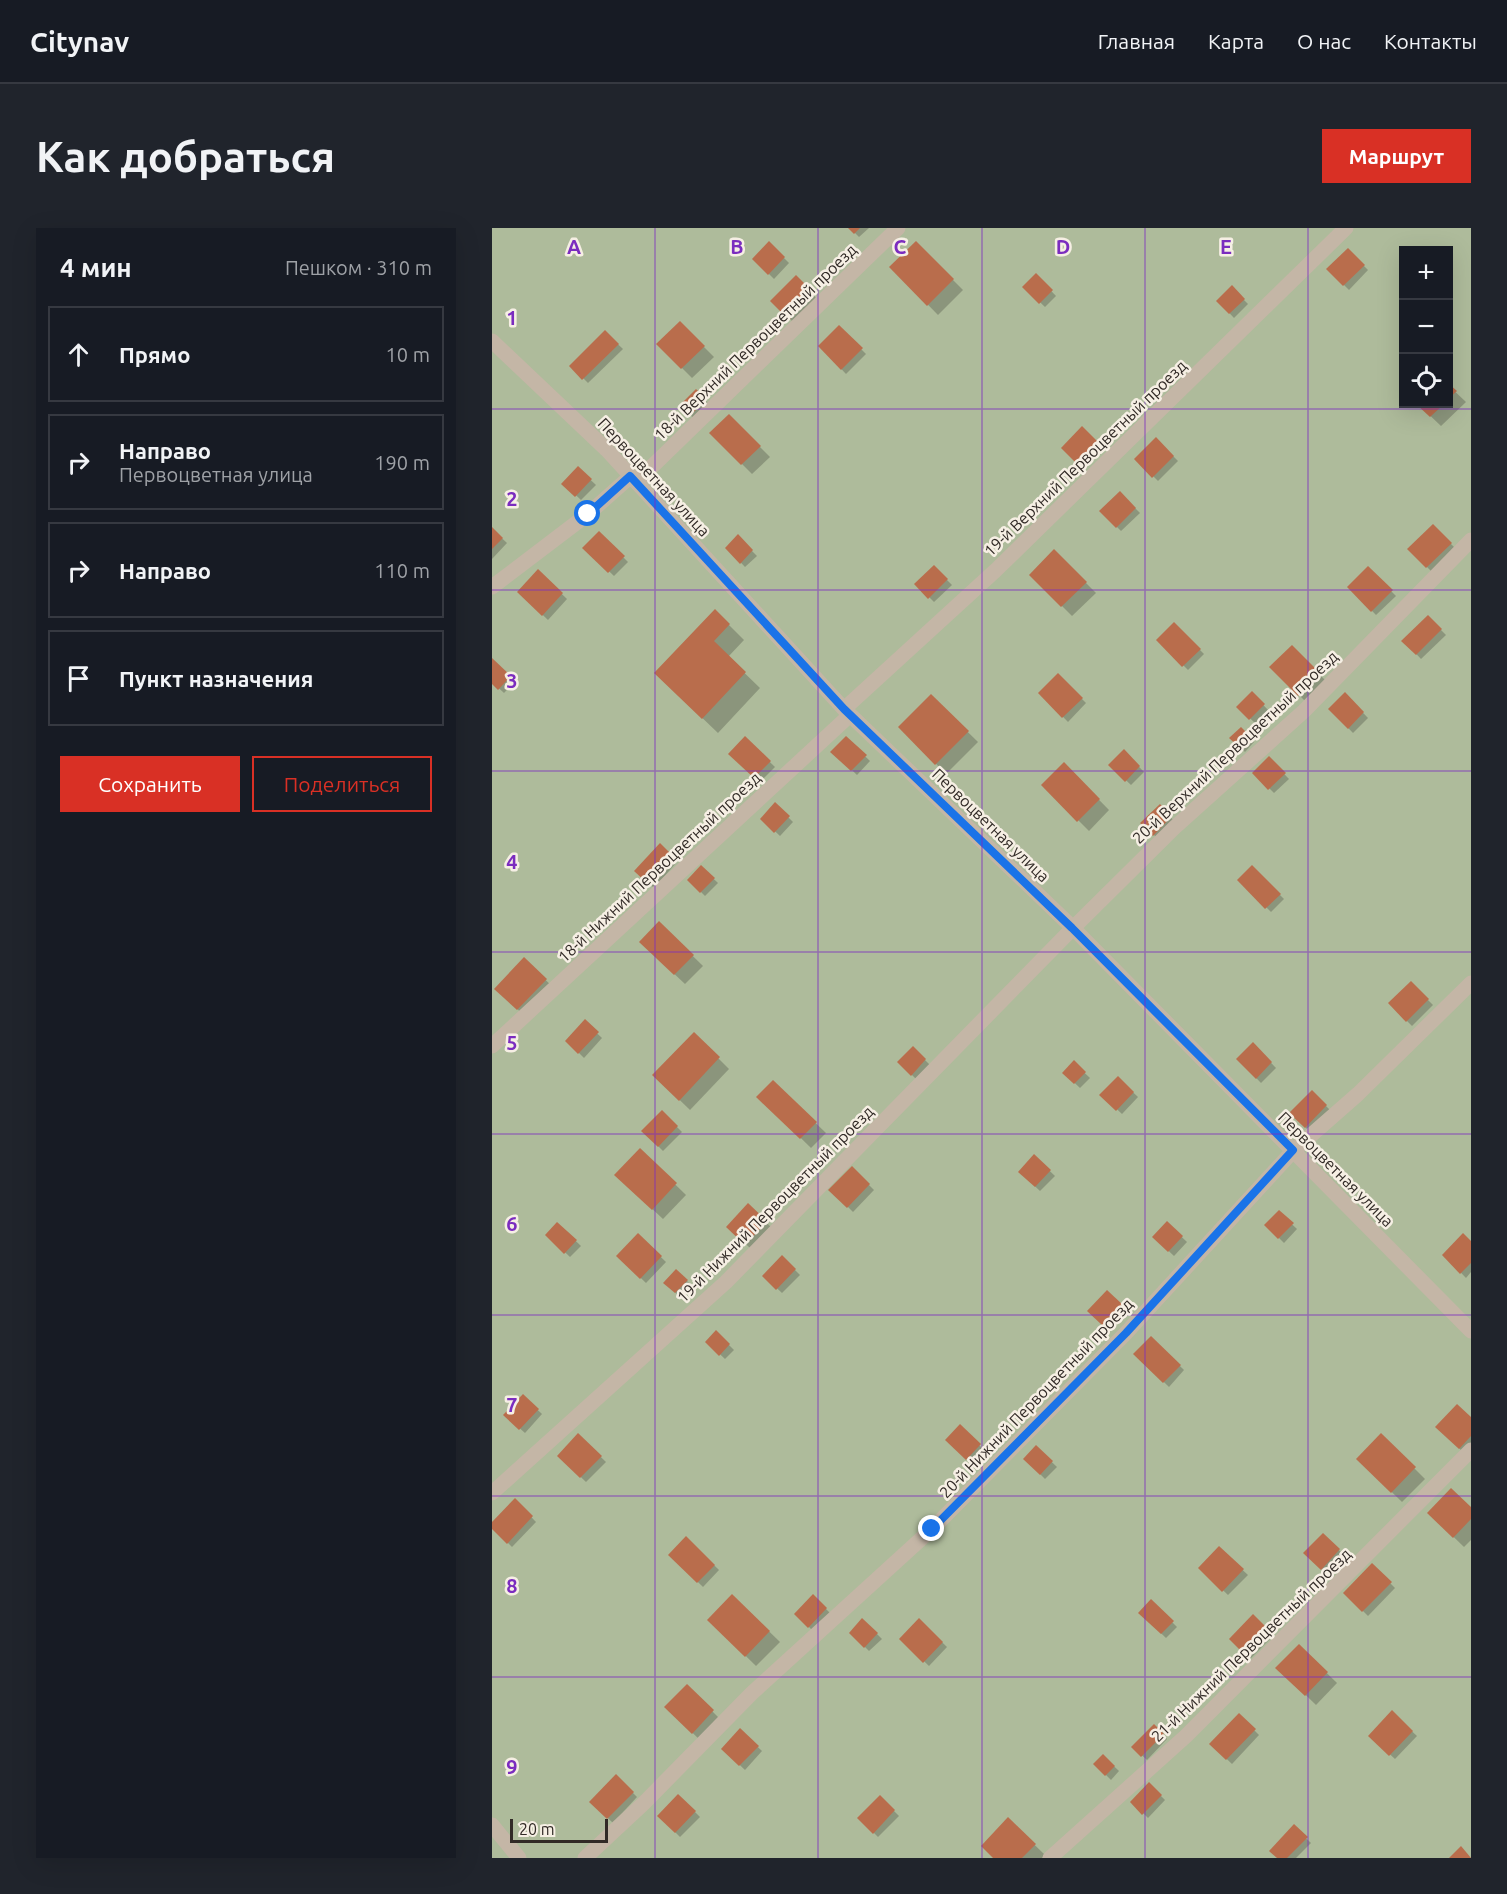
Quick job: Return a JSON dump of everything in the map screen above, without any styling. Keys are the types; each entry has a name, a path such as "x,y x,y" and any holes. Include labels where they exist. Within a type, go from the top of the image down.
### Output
{"lane":[{"name":"18-й Верхний Первоцветный проезд","path":"492,587 633,479 898,228"},
{"name":"19-й Верхний Первоцветный проезд","path":"847,712 996,570 1346,228"},
{"name":"Первоцветная улица","path":"492,341 606,450 847,712 1072,928 1471,1331"},
{"name":"20-й Верхний Первоцветный проезд","path":"1072,928 1174,828 1304,711 1471,540"},
{"name":"18-й Нижний Первоцветный проезд","path":"492,1046 847,712"},
{"name":"19-й Нижний Первоцветный проезд","path":"492,1493 726,1282 1072,928"},
{"name":"20-й Нижний Первоцветный проезд","path":"585,1858 644,1803 752,1693 932,1529 1126,1333 1293,1150 1358,1094 1471,983"},
{"name":"21-й Нижний Первоцветный проезд","path":"1050,1858 1194,1728 1471,1450"},
{"path":"492,1825 519,1858"}],"green space":[{"path":"492,228 1471,228 1471,1858 492,1858"}],"building":[{"path":"848,228 860,228 854,234"},
{"path":"769,241 785,257 768,275 752,259"},
{"path":"916,241 954,279 927,306 889,267"},
{"path":"1348,248 1365,265 1343,286 1326,269"},
{"path":"1036,273 1053,290 1039,304 1022,287"},
{"path":"796,275 815,294 789,320 770,301"},
{"path":"1232,285 1245,299 1229,314 1216,301"},
{"path":"680,321 705,346 681,369 656,344"},
{"path":"839,325 863,348 841,370 818,346"},
{"path":"605,330 619,344 582,380 569,366"},
{"path":"696,389 706,399 690,416 679,406"},
{"path":"1420,408 1440,408 1430,417"},
{"path":"729,414 761,446 741,465 709,433"},
{"path":"1082,426 1098,442 1076,463 1061,448"},
{"path":"1156,437 1174,456 1152,478 1134,459"},
{"path":"578,466 592,479 575,497 561,484"},
{"path":"1120,491 1136,508 1116,528 1099,511"},
{"path":"1433,524 1452,543 1426,568 1407,549"},
{"path":"492,527 503,538 492,549"},
{"path":"599,531 625,556 608,573 582,548"},
{"path":"738,534 753,550 740,564 725,548"},
{"path":"1054,549 1087,582 1061,607 1029,575"},
{"path":"934,565 948,579 928,599 914,584"},
{"path":"1368,566 1393,590 1371,612 1347,587"},
{"path":"538,569 563,593 542,616 517,592"},
{"path":"715,609 730,624 714,641 746,672 702,719 654,673"},
{"path":"1428,615 1442,629 1416,655 1401,641"},
{"path":"1174,622 1201,649 1182,667 1156,640"},
{"path":"1292,645 1320,673 1298,696 1269,667"},
{"path":"492,658 511,676 498,690 492,684"},
{"path":"1058,673 1083,698 1062,718 1038,693"},
{"path":"1252,691 1265,704 1249,720 1236,707"},
{"path":"1345,692 1364,712 1348,729 1328,709"},
{"path":"931,694 969,731 935,765 898,727"},
{"path":"1241,727 1251,737 1240,748 1229,738"},
{"path":"745,736 771,761 754,778 728,754"},
{"path":"846,736 867,755 851,771 830,752"},
{"path":"1124,749 1140,766 1125,782 1108,765"},
{"path":"1269,756 1286,773 1268,790 1252,773"},
{"path":"1064,762 1100,799 1077,822 1041,785"},
{"path":"775,802 790,816 774,833 760,819"},
{"path":"1160,804 1172,816 1153,836 1140,823"},
{"path":"660,843 674,857 648,884 634,871"},
{"path":"701,865 715,878 700,893 687,880"},
{"path":"1252,865 1281,894 1265,909 1237,880"},
{"path":"659,921 694,955 674,975 639,942"},
{"path":"524,957 547,979 517,1010 494,989"},
{"path":"1411,981 1429,999 1406,1022 1388,1003"},
{"path":"585,1019 599,1032 578,1054 565,1041"},
{"path":"694,1032 720,1057 679,1101 652,1075"},
{"path":"1253,1042 1272,1062 1256,1079 1236,1059"},
{"path":"913,1046 926,1059 911,1076 897,1062"},
{"path":"1074,1060 1086,1072 1074,1084 1062,1073"},
{"path":"1118,1076 1134,1092 1116,1111 1099,1095"},
{"path":"773,1080 817,1122 800,1139 756,1097"},
{"path":"1312,1090 1327,1105 1305,1128 1289,1113"},
{"path":"662,1110 678,1126 658,1147 641,1131"},
{"path":"640,1148 677,1183 652,1210 614,1175"},
{"path":"1034,1154 1051,1170 1035,1187 1018,1172"},
{"path":"852,1166 870,1184 847,1208 828,1190"},
{"path":"748,1203 767,1221 745,1245 726,1227"},
{"path":"1279,1210 1294,1223 1278,1239 1264,1225"},
{"path":"1167,1221 1183,1236 1168,1252 1152,1237"},
{"path":"557,1222 577,1240 564,1254 545,1235"},
{"path":"638,1233 662,1256 640,1279 616,1256"},
{"path":"1463,1233 1471,1241 1471,1263 1460,1274 1442,1255"},
{"path":"782,1255 796,1269 776,1290 762,1276"},
{"path":"676,1269 688,1280 675,1293 663,1283"},
{"path":"1107,1290 1123,1305 1103,1326 1087,1311"},
{"path":"716,1330 730,1344 719,1356 705,1342"},
{"path":"1151,1336 1181,1365 1163,1383 1133,1354"},
{"path":"523,1394 539,1409 519,1430 503,1415"},
{"path":"1457,1404 1471,1417 1471,1436 1459,1449 1435,1427"},
{"path":"960,1424 981,1444 966,1460 945,1440"},
{"path":"578,1433 602,1456 580,1478 557,1456"},
{"path":"1381,1433 1416,1467 1391,1493 1356,1459"},
{"path":"1036,1445 1053,1461 1040,1475 1023,1459"},
{"path":"1451,1488 1471,1507 1471,1519 1453,1538 1427,1513"},
{"path":"515,1498 533,1516 507,1544 492,1529 492,1522"},
{"path":"1323,1533 1340,1549 1321,1570 1303,1553"},
{"path":"686,1536 715,1565 697,1583 668,1555"},
{"path":"1219,1546 1244,1569 1222,1592 1198,1568"},
{"path":"1372,1563 1392,1582 1362,1612 1343,1593"},
{"path":"732,1594 770,1631 745,1657 707,1620"},
{"path":"813,1594 827,1608 808,1628 794,1614"},
{"path":"1151,1599 1174,1621 1161,1634 1138,1613"},
{"path":"1253,1614 1269,1630 1245,1655 1229,1639"},
{"path":"862,1618 878,1633 864,1648 849,1633"},
{"path":"919,1618 943,1642 923,1663 899,1639"},
{"path":"1299,1644 1328,1672 1305,1696 1275,1668"},
{"path":"687,1684 714,1710 692,1734 664,1707"},
{"path":"1392,1710 1413,1731 1389,1756 1368,1736"},
{"path":"1239,1713 1256,1729 1226,1760 1209,1744"},
{"path":"1154,1724 1164,1734 1141,1757 1131,1747"},
{"path":"740,1728 759,1746 739,1766 721,1749"},
{"path":"1103,1754 1115,1766 1105,1776 1093,1764"},
{"path":"616,1774 634,1792 607,1819 589,1802"},
{"path":"1149,1782 1162,1795 1142,1815 1130,1802"},
{"path":"678,1794 696,1811 675,1833 657,1816"},
{"path":"880,1795 895,1810 873,1834 857,1818"},
{"path":"1008,1817 1036,1844 1022,1858 993,1858 981,1846"},
{"path":"1294,1824 1308,1837 1287,1858 1277,1858 1269,1851"},
{"path":"1461,1846 1471,1858 1449,1858"}],"route":[{"path":"588,514 630,476 844,709 1072,928 1293,1150 1126,1333 932,1529"}]}
